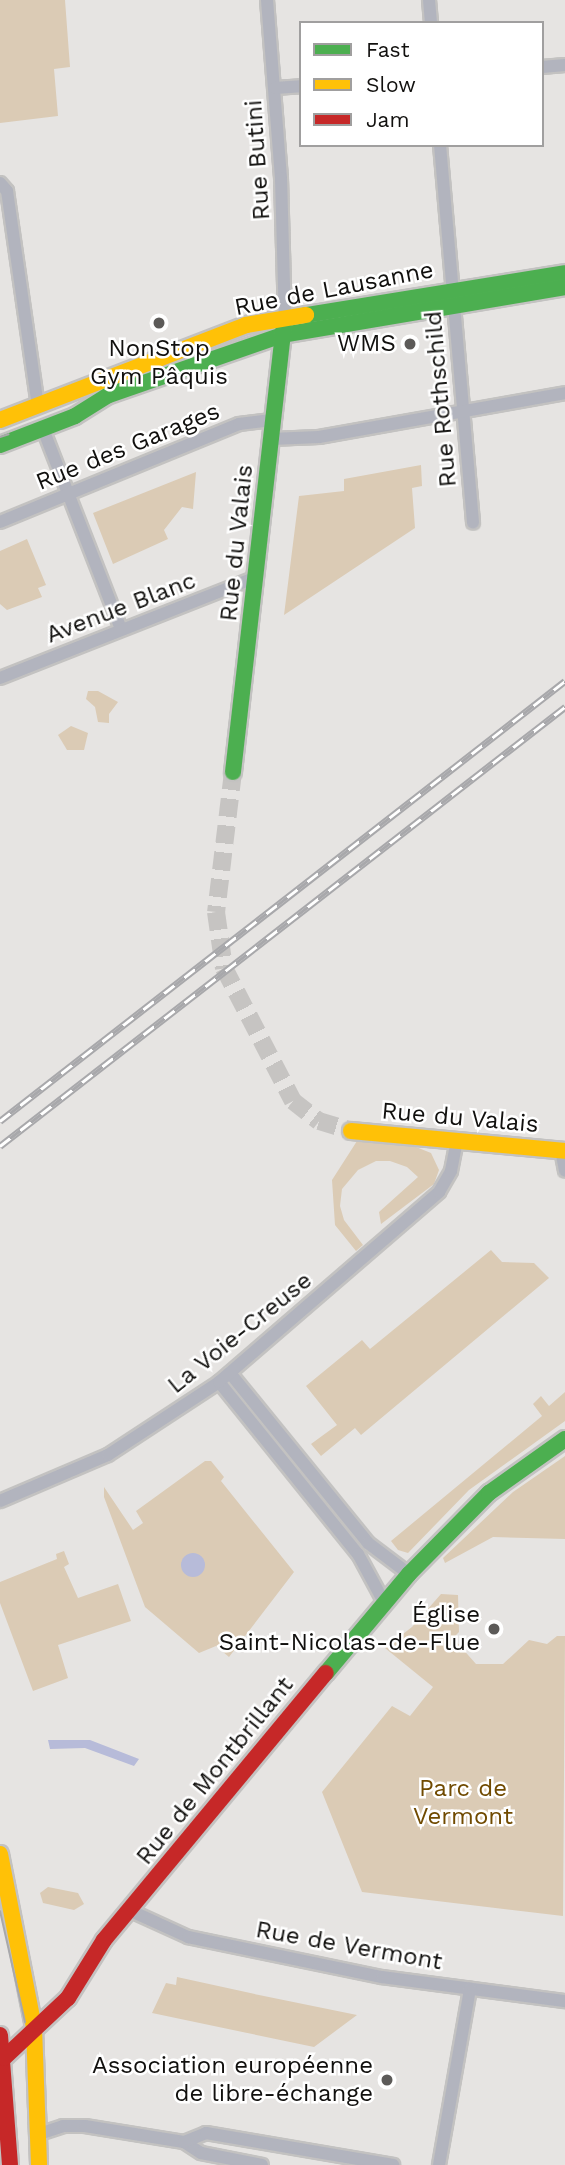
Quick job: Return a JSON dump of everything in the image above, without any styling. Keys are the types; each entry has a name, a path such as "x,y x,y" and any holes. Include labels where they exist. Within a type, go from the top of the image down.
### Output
{"main road":[{"name":"Rue de Lausanne","path":"0,420 215,336 285,318 453,297 565,273"},
{"path":"0,445 43,429 101,398 282,335 453,297 565,287"},
{"name":"Rue du Valais","path":"233,772 285,318"},
{"name":"Rue du Valais","path":"351,1130 563,1151"},
{"name":"Rue de Montbrillant","path":"4,2058 68,1998 104,1940 131,1911 409,1574 489,1493 565,1439"},
{"path":"0,1854 34,2028 39,2165"},
{"path":"0,2035 4,2058 10,2165"}],"street":[{"name":"Rue Butini","path":"267,0 275,88 285,318"},
{"path":"429,0 431,21"},
{"path":"544,67 565,65"},
{"path":"275,88 299,86"},
{"name":"Rue Rothschild","path":"440,147 473,523"},
{"path":"0,183 7,191 38,406"},
{"path":"271,439 318,437 565,393"},
{"name":"Rue des Garages","path":"0,522 239,424 274,420"},
{"path":"43,429 121,629"},
{"name":"Avenue Blanc","path":"0,678 256,577"},
{"name":"La Voie-Creuse","path":"0,1501 102,1458 219,1382 439,1192 451,1171 457,1141"},
{"path":"563,1151 565,1171"},
{"path":"230,1373 352,1546 384,1602"},
{"path":"219,1382 363,1537 409,1574"},
{"path":"352,1546 363,1537"},
{"name":"Rue de Vermont","path":"131,1911 188,1937 470,1989 565,2001"},
{"path":"439,2165 470,1989"},
{"path":"39,2134 85,2126 184,2142 201,2153 262,2165"},
{"path":"184,2142 206,2133 393,2165"}],"green space":[{"path":"0,0 65,0 70,67 54,69 58,116 0,123"},
{"path":"421,465 422,486 412,488 415,528 284,615 299,496 344,491 344,479"},
{"path":"196,472 193,509 182,507 164,530 168,539 113,564 93,513"},
{"path":"27,539 46,585 38,588 42,597 7,610 0,604 0,551"},
{"path":"88,691 98,691 118,702 109,714 109,723 98,722 95,707 86,699"},
{"path":"71,726 88,733 84,750 67,750 58,735"},
{"path":"357,1141 416,1147 431,1153 439,1170 434,1184 381,1224 379,1212 418,1177 407,1167 390,1161 376,1161 358,1170 342,1189 340,1206 344,1220 363,1245 356,1251 335,1225 332,1180"},
{"path":"491,1250 502,1262 534,1263 549,1278 361,1435 355,1428 321,1456 311,1444 337,1425 306,1386 362,1340 370,1349"},
{"path":"565,1392 565,1421 469,1490 408,1553 398,1550 391,1541 542,1416 533,1404 541,1396 549,1406"},
{"path":"565,1456 565,1539 493,1537 445,1563 443,1558 513,1492"},
{"path":"205,1461 211,1461 224,1477 221,1481 294,1572 229,1657 216,1646 199,1653 145,1607 104,1497 104,1487 133,1530 143,1523 136,1511"},
{"path":"64,1551 69,1564 64,1567 78,1598 118,1584 131,1621 58,1645 68,1678 33,1691 0,1603 0,1582 57,1559 56,1554"},
{"name":"Parc de Vermont","path":"441,1594 458,1595 459,1632 453,1638 476,1664 503,1664 529,1640 547,1644 557,1636 565,1636 563,1916 362,1892 322,1792 392,1706 410,1716 433,1687 385,1648 412,1627"},
{"path":"48,1887 78,1893 84,1904 74,1910 43,1903 40,1893"},
{"path":"177,1977 357,2015 314,2047 152,2013 166,1983 176,1985"}],"water":[{"path":"193,1553 202,1556 205,1565 202,1574 193,1577 184,1574 181,1565 184,1556"},
{"path":"48,1740 90,1740 139,1759 134,1766 85,1748 50,1749"}],"tunnel":[{"path":"233,772 216,912 224,968 293,1101 319,1121 351,1131"}],"tram line":[{"path":"0,437 9,434"},
{"path":"0,1911 25,2022"}],"railway":[{"path":"0,1121 565,681"},
{"path":"0,1146 565,707"}],"traffic: fast":[{"path":"306,315 565,273"},
{"path":"0,445 75,416 109,395 282,335 565,287"},
{"path":"233,772 284,327"},
{"path":"326,1673 409,1574 489,1493 565,1439"}],"traffic: slow":[{"path":"0,420 246,325 306,315"},
{"path":"351,1131 565,1151"},
{"path":"0,1854 34,2028 39,2165"}],"traffic: jam":[{"path":"4,2058 68,1998 104,1940 326,1673"},
{"path":"0,2035 10,2165"}],"place":[{"name":"NonStop Gym Pâquis","path":"159,323"},
{"name":"WMS","path":"410,344"},
{"name":"Église Saint-Nicolas-de-Flue","path":"494,1629"},
{"name":"Association européenne de libre-échange","path":"387,2080"}]}
